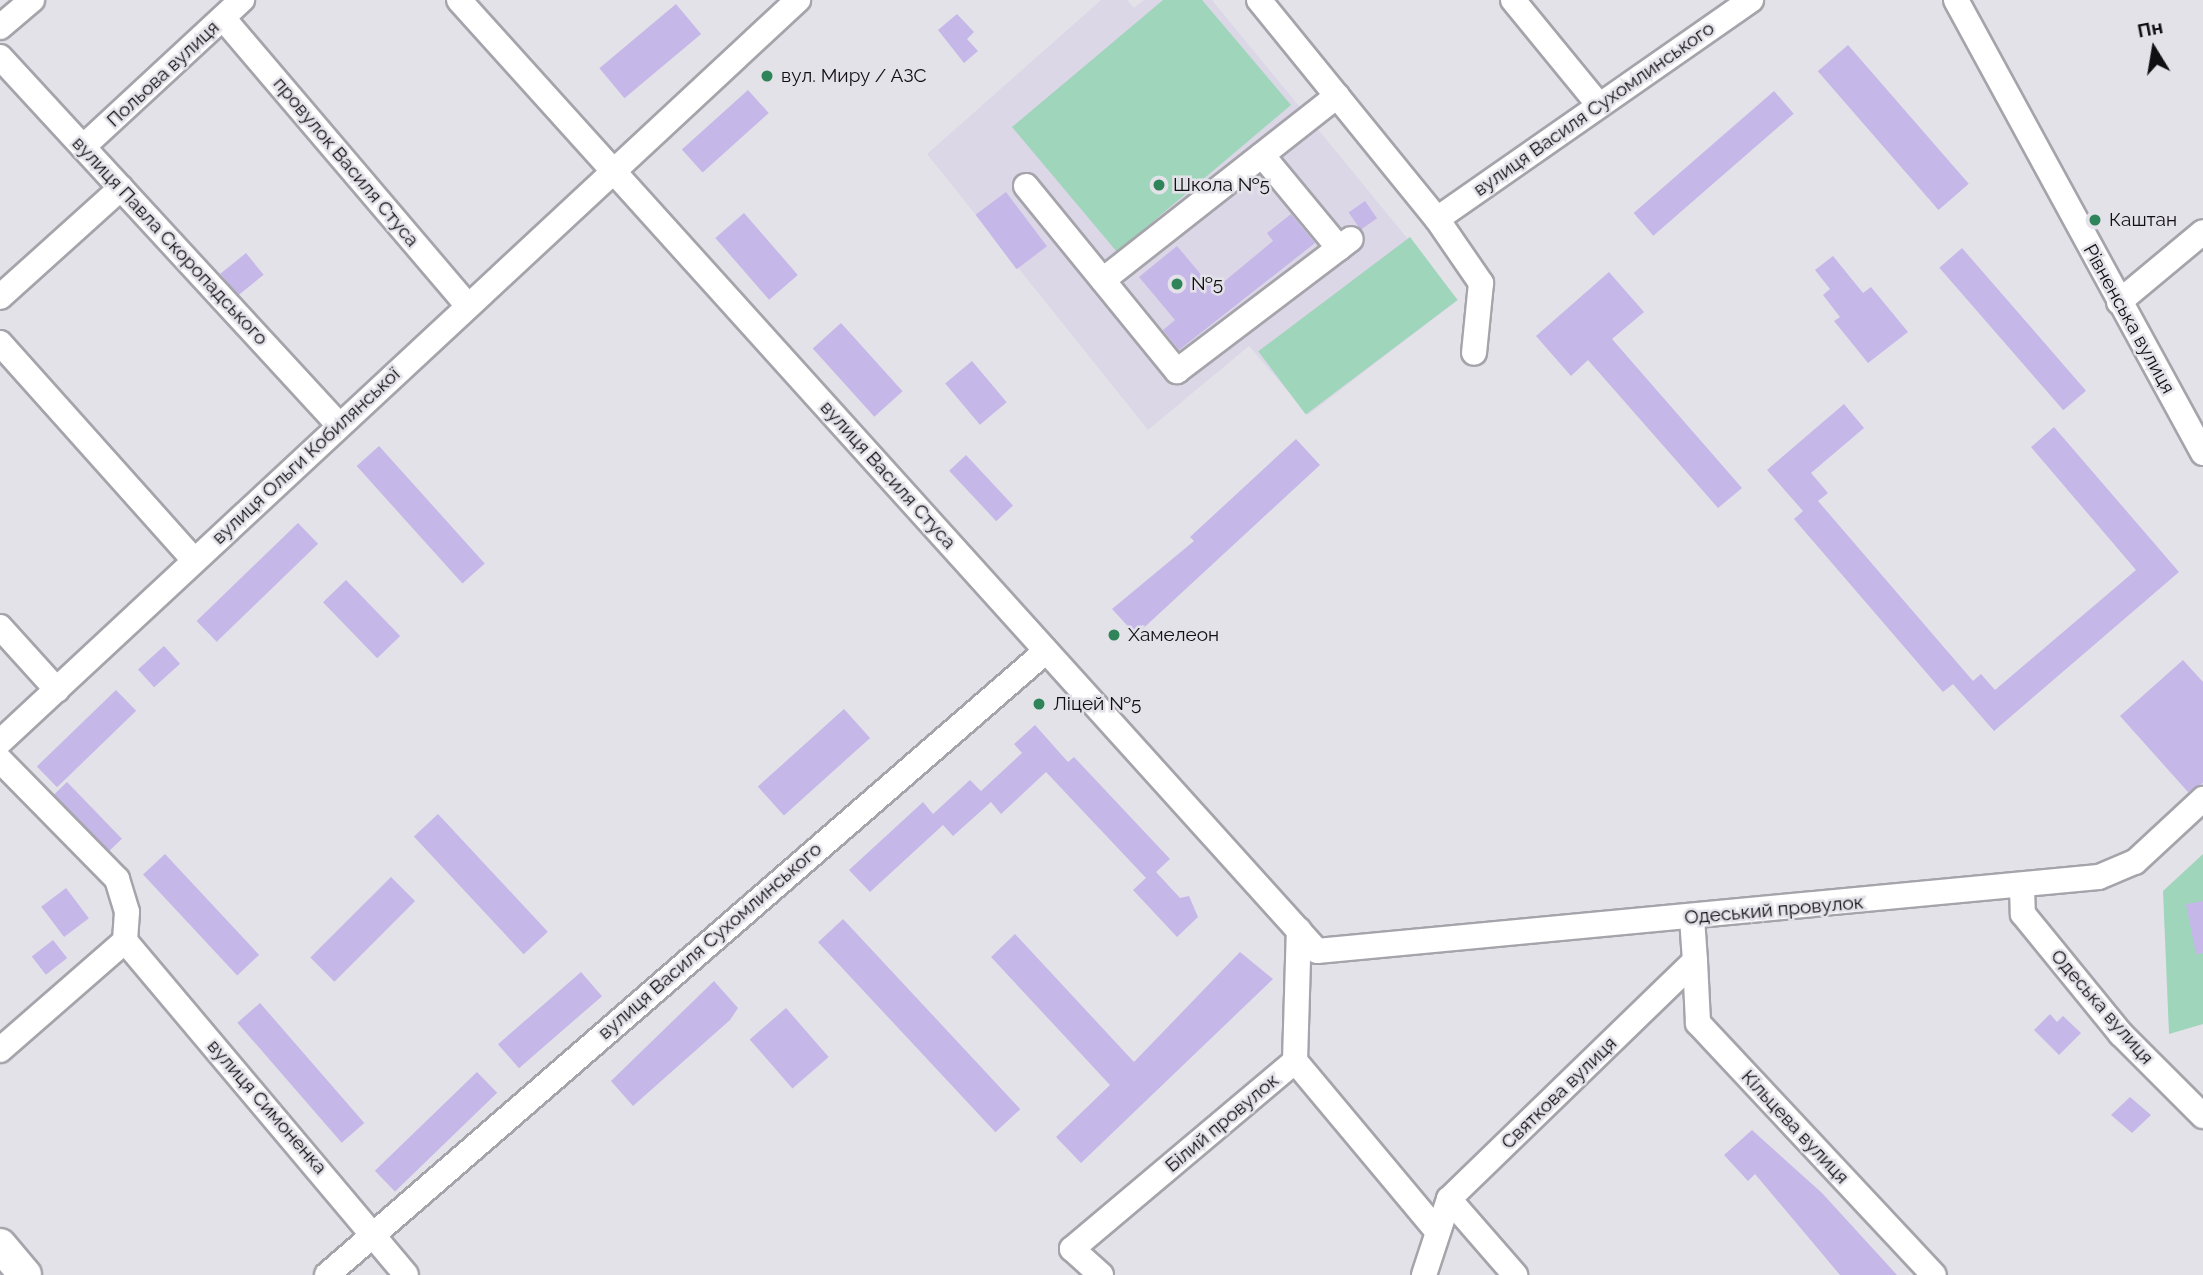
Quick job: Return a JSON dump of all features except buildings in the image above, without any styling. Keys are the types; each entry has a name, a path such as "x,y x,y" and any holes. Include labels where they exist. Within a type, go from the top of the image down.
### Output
{"main road":[{"path":"0,1245 25,1275"}],"street":[{"path":"0,27 32,0"},
{"name":"Польова вулиця","path":"83,147 242,0"},
{"name":"вулиця Василя Стуса","path":"459,0 1317,951"},
{"name":"вулиця Ольги Кобилянської","path":"0,742 798,0"},
{"path":"1259,0 1437,219 1481,283 1474,353"},
{"path":"1513,0 1599,105"},
{"name":"Рівненська вулиця","path":"1956,0 2203,453"},
{"name":"вулиця Василя Сухомлинського","path":"1437,219 1749,1"},
{"name":"провулок Василя Стуса","path":"223,18 468,306"},
{"name":"вулиця Павла Скоропадського","path":"0,57 340,425"},
{"path":"1103,280 1338,96"},
{"path":"1026,186 1177,371 1345,244 1262,155"},
{"path":"0,298 121,188"},
{"path":"2119,302 2203,232"},
{"path":"0,343 195,561"},
{"path":"0,627 57,690"},
{"name":"вулиця Василя Сухомлинського","path":"327,1275 1046,650"},
{"path":"0,760 117,879 127,912 125,942 0,1049"},
{"name":"Одеський провулок","path":"1317,951 2022,889 2099,877 2135,862 2203,799"},
{"name":"Одеська вулиця","path":"2022,889 2023,914 2121,1034 2203,1116"},
{"path":"1692,918 1695,961"},
{"path":"1296,1061 1299,930"},
{"name":"вулиця Симоненка","path":"125,942 375,1232 406,1275"},
{"name":"Святкова вулиця","path":"1424,1275 1449,1199 1695,961"},
{"name":"Кільцева вулиця","path":"1695,961 1698,1023 1934,1275"},
{"name":"Білий провулок","path":"1100,1275 1072,1249 1296,1061 1437,1231"},
{"path":"1449,1199 1515,1275"}],"shaded area":[{"name":"Школа №5","path":"1101,0 1127,0 1134,8 1144,0 1212,0 1458,300 1308,415 1249,346 1148,430 927,154"}],"green space":[{"path":"1163,0 1202,0 1291,105 1117,252 1012,127"},
{"path":"1410,237 1458,300 1306,414 1258,351"},
{"path":"2203,854 2203,1024 2169,1034 2163,891"}],"place":[{"name":"вул. Миру / АЗС","path":"767,76"},
{"name":"Школа №5","path":"1159,185"},
{"name":"Каштан","path":"2095,220"},
{"name":"№5","path":"1177,284"},
{"name":"Хамелеон","path":"1114,635"},
{"name":"Ліцей №5","path":"1039,704"}]}
